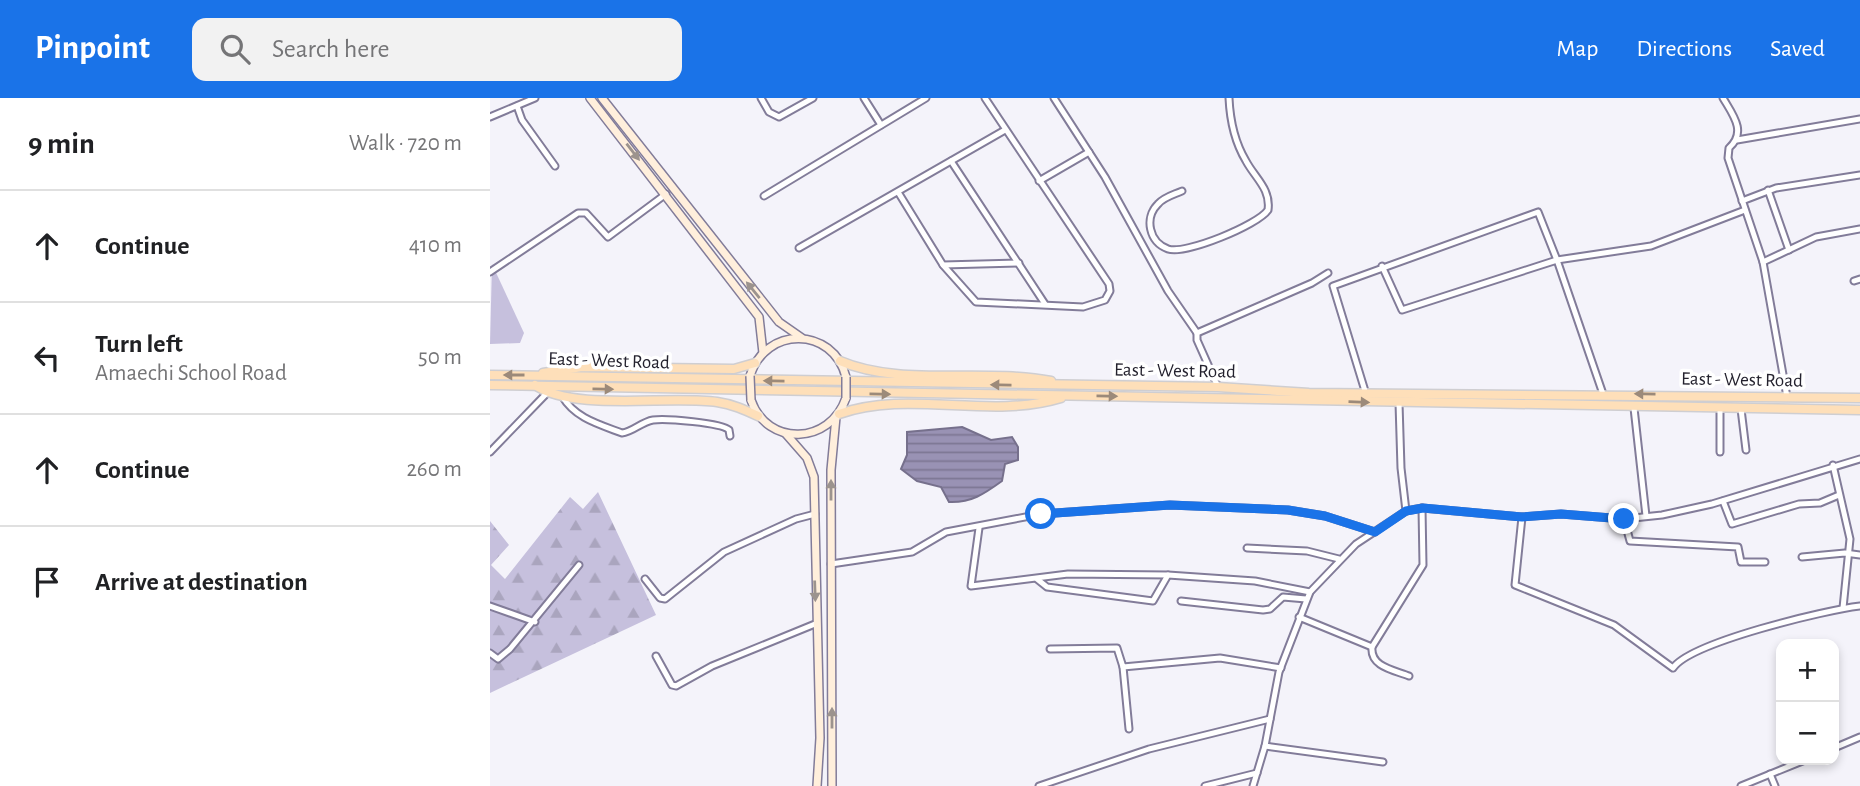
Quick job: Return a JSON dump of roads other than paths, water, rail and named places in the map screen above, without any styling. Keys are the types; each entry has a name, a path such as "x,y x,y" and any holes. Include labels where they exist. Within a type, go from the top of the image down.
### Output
{"main road":[{"path":"590,98 759,317 763,353"},
{"path":"602,98 772,313 802,338 822,344 840,361 872,372 1006,374 1068,384"},
{"path":"758,415 751,400 750,376 755,363 763,353 780,341 802,338"},
{"path":"832,786 831,470 838,415 846,398 846,377 840,361"},
{"path":"537,375 563,368 726,369 755,363"},
{"name":"East - West Road","path":"490,374 1218,387 1309,393 1365,391 1860,398"},
{"name":"East - West Road","path":"490,386 1860,410"},
{"path":"535,386 547,393 562,396 715,402 740,407 758,415 771,427 786,434 811,466 815,514 820,738 817,786"},
{"path":"786,434 816,432 838,415 874,405 1028,407 1073,395"}],"street":[{"path":"490,117 535,98"},
{"path":"761,98 769,112 779,117 813,98"},
{"path":"864,98 881,125"},
{"path":"764,196 926,98"},
{"path":"898,192 943,265 976,302 999,305 1045,303 1092,306 1105,300 1110,291 1109,284 985,98"},
{"path":"1054,98 1089,152 1168,291 1197,333 1218,387"},
{"path":"1182,191 1159,202 1150,218 1153,237 1168,249 1186,249 1252,223 1268,210 1268,195 1245,161 1231,125 1229,98"},
{"path":"1724,98 1737,124 1737,141"},
{"path":"517,106 522,120 555,166"},
{"path":"1787,397 1763,262 1728,158 1729,148 1737,141 1860,119"},
{"path":"799,248 1005,130"},
{"path":"1038,181 1089,152"},
{"path":"951,161 1045,303"},
{"path":"1742,201 1769,190 1860,175"},
{"path":"1769,190 1789,250"},
{"path":"490,272 578,213 586,213 608,237 666,194"},
{"path":"1382,266 1402,310 1557,260 1651,246 1745,210"},
{"path":"1365,391 1333,286 1382,266 1538,212 1603,394"},
{"path":"1763,262 1816,237 1860,229"},
{"path":"943,265 1019,263"},
{"path":"1197,333 1312,283 1328,273"},
{"path":"491,449 547,393"},
{"path":"562,396 569,409 622,433 645,422 668,420 721,424 729,430 730,436"},
{"path":"1399,403 1401,468 1406,511"},
{"path":"1634,408 1646,516"},
{"path":"1720,409 1720,452"},
{"path":"1741,409 1746,450"},
{"path":"1252,786 1265,746 1281,668 1306,599 1339,559 1406,511 1423,508 1522,517 1561,514 1624,519 1723,501 1833,465 1860,459"},
{"path":"1833,465 1850,539 1843,608"},
{"path":"1723,501 1732,524 1799,504 1820,503 1839,495"},
{"path":"831,564 912,552 946,532 979,528 1041,514 1192,506 1288,510 1325,516 1375,532"},
{"path":"1409,677 1374,661 1373,647 1423,565 1423,508"},
{"path":"645,579 660,598 665,599 724,552 796,519 815,514"},
{"path":"1522,517 1515,585 1614,625 1674,668 1685,658 1735,638 1843,608 1860,606"},
{"path":"1624,519 1630,541 1738,547 1741,562 1765,562"},
{"path":"979,528 971,586 1001,580 1037,579 1068,574 1168,575 1255,581 1310,592"},
{"path":"1247,548 1307,551 1339,559"},
{"path":"1802,557 1836,553 1860,555"},
{"path":"490,653 495,658 501,657 535,622 579,565"},
{"path":"1037,579 1047,587 1150,601 1157,599 1168,575"},
{"path":"1181,601 1263,610 1270,609 1283,597 1306,599"},
{"path":"490,606 535,622"},
{"path":"1299,617 1373,647"},
{"path":"656,656 672,685 676,686 712,666 816,624"},
{"path":"1050,649 1117,648 1123,667 1129,729"},
{"path":"1123,667 1220,658 1281,668"},
{"path":"1039,786 1149,749 1270,719"},
{"path":"1839,746 1860,737"},
{"path":"1265,746 1384,762"},
{"path":"1741,786 1792,765"},
{"path":"1205,786 1257,773"},
{"path":"1770,774 1775,786"}]}
